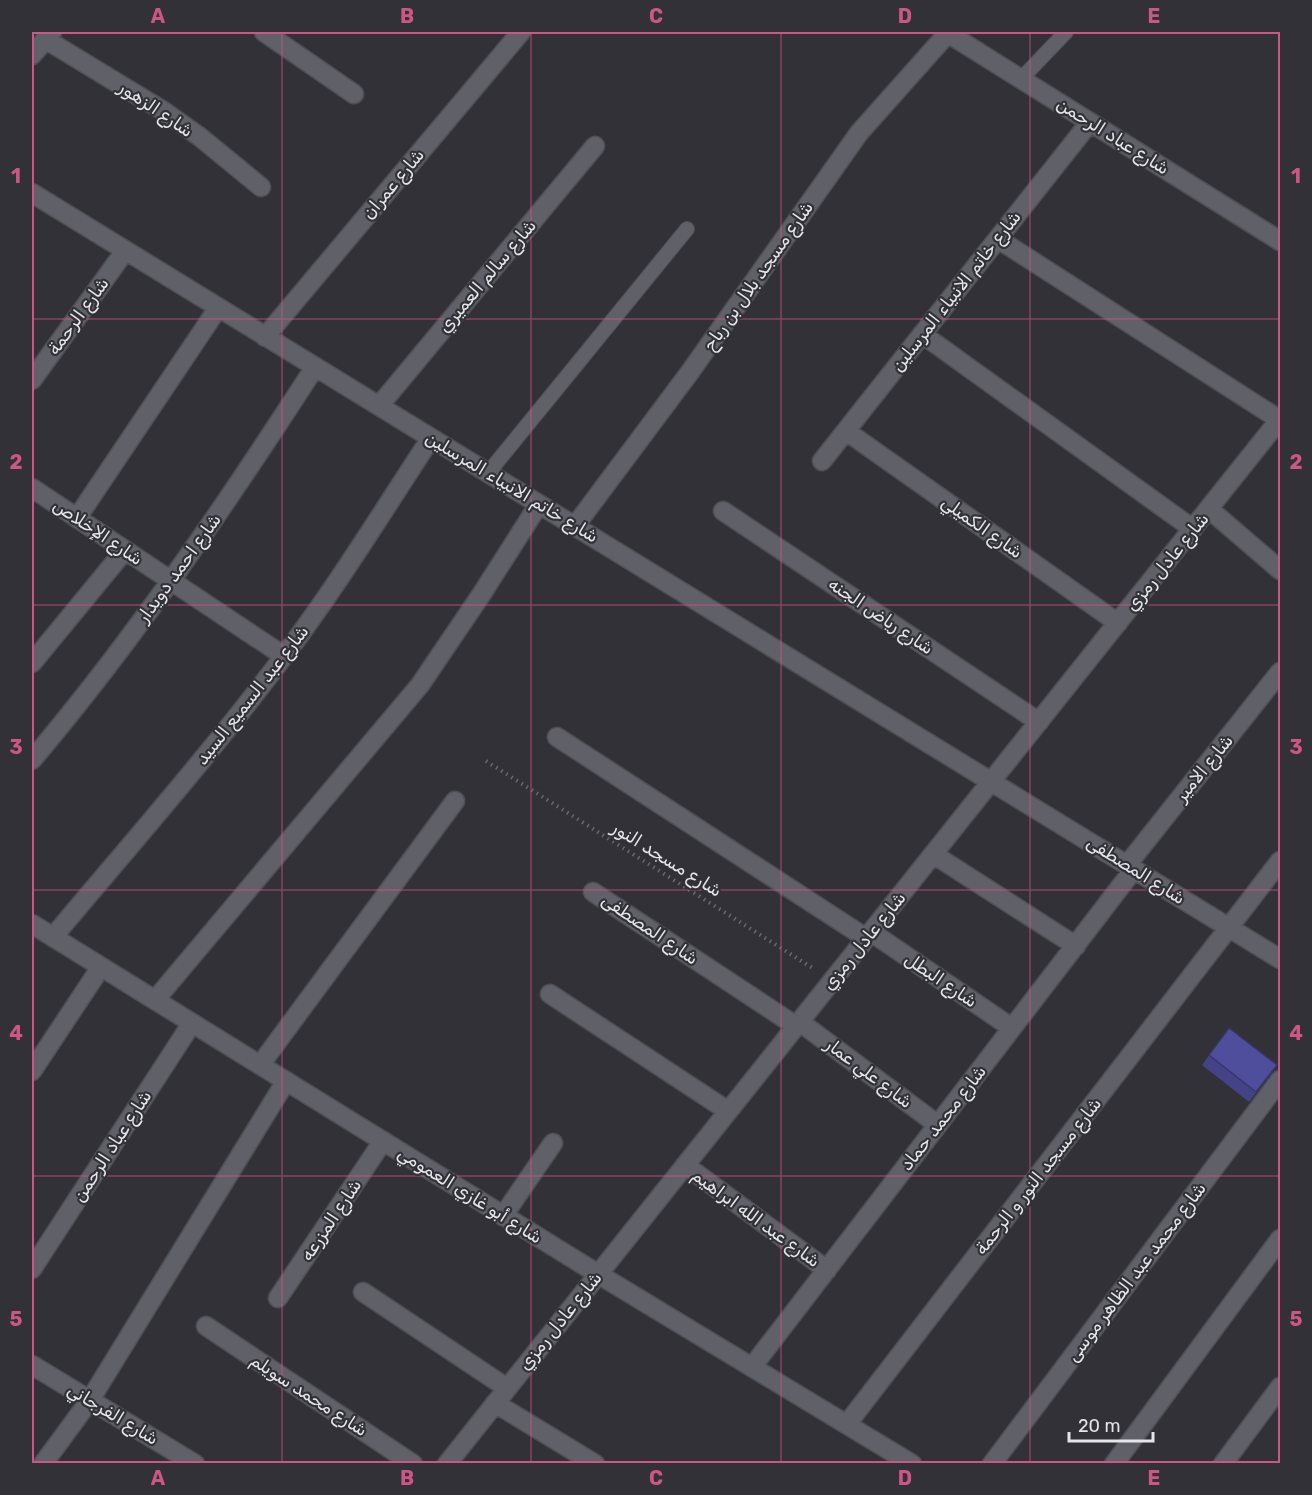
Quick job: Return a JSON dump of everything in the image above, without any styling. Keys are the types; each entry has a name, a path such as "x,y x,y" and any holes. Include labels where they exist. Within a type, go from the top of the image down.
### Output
{"street":[{"path":"264,32 354,94"},
{"name":"شارع عمران","path":"265,337 521,32"},
{"name":"شارع عباد الرحمن","path":"947,32 1281,241"},
{"name":"شارع مسجد بلال بن رباح","path":"575,526 690,372 854,140 947,32"},
{"path":"32,55 49,35"},
{"name":"شارع الزهور","path":"49,35 200,137 261,187"},
{"name":"شارع خاتم الانبياء المرسلين","path":"822,461 1090,122"},
{"name":"شارع سالم العميري","path":"379,406 595,146"},
{"name":"شارع خاتم الانبياء المرسلين","path":"32,193 992,781"},
{"path":"998,239 1280,420"},
{"name":"شارع الرحمة","path":"32,380 125,251"},
{"path":"77,518 218,308"},
{"path":"922,334 1193,529"},
{"name":"شارع احمد دويدار","path":"32,760 60,727 171,581 245,475 315,367"},
{"name":"شارع عادل رمزي","path":"447,1464 1280,420"},
{"name":"شارع الكميلي","path":"846,431 1118,623"},
{"name":"شارع عبد السميع السيد","path":"53,937 240,713 284,656 353,557 431,438"},
{"name":"شارع الإخلاص","path":"32,491 77,518 284,656"},
{"path":"155,1000 420,685 539,504"},
{"path":"1209,509 1281,570"},
{"name":"شارع رياض الجنه","path":"723,511 1039,722"},
{"path":"32,663 125,550"},
{"name":"شارع الامير","path":"1131,867 1281,672"},
{"name":"شارع البطل","path":"557,737 1012,1029"},
{"name":"شارع المصطفى","path":"992,781 1281,959"},
{"path":"260,1065 455,801"},
{"path":"933,854 1076,946"},
{"name":"شارع مسجد النور و الرحمة","path":"847,1424 1281,861"},
{"name":"شارع محمد حماد","path":"752,1367 1076,946 1131,867"},
{"name":"شارع المصطفى","path":"593,892 798,1024"},
{"name":"شارع أبو غازي العمومي","path":"32,924 598,1275 912,1464"},
{"path":"32,1071 101,967"},
{"path":"550,994 728,1111"},
{"name":"شارع عباد الرحمن","path":"32,1269 192,1023"},
{"name":"شارع علي عمار","path":"798,1024 938,1125"},
{"name":"شارع محمد عبد الظاهر موسى","path":"992,1464 1281,1080"},
{"path":"43,1464 90,1400 286,1081"},
{"name":"شارع المزرعه","path":"278,1298 383,1142"},
{"path":"503,1216 553,1143"},
{"name":"شارع عبد الله ابراهيم","path":"685,1165 827,1270"},
{"path":"1114,1464 1281,1239"},
{"path":"363,1292 507,1388"},
{"name":"شارع محمد سويلم","path":"206,1326 413,1464"},
{"name":"شارع الفرجاني","path":"32,1365 195,1464"},
{"path":"1223,1464 1281,1387"},
{"path":"495,1403 595,1464"}],"lane":[{"path":"1021,79 1066,32"},
{"path":"488,473 687,229"}],"path":[{"name":"شارع مسجد النور","path":"486,760 832,980"}],"building":[{"path":"1229,1028 1277,1065 1256,1092 1209,1055"}]}
